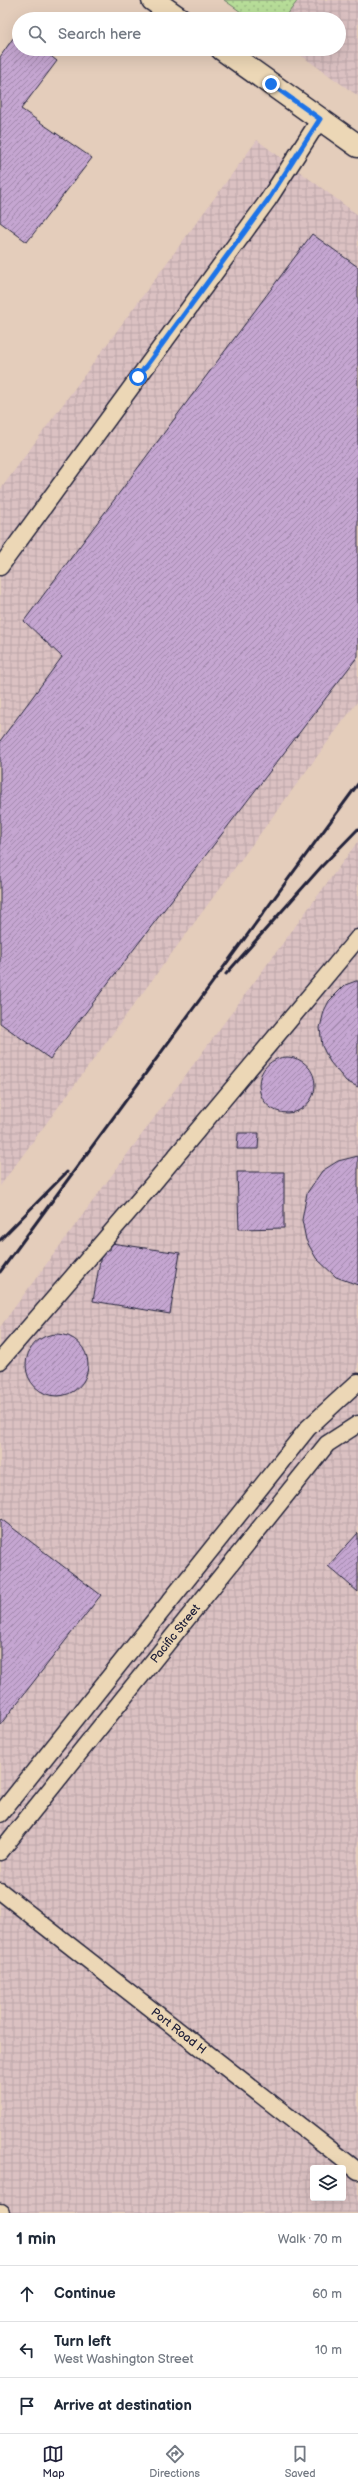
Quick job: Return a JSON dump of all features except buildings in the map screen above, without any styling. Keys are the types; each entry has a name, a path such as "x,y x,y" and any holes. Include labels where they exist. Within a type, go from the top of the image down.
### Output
{"street":[{"path":"153,0 170,12"},
{"path":"232,56 358,146"}],"lane":[{"path":"0,567 268,200 320,119"},
{"path":"0,1361 156,1180 358,938"},
{"path":"0,1814 308,1428 358,1382"},
{"name":"Pacific Street","path":"0,1852 327,1444 358,1424"},
{"name":"Port Road H","path":"0,1891 358,2171"}],"shaded area":[{"path":"298,0 358,0 358,96 302,56 346,56 346,12 289,12"},
{"path":"257,140 358,215 358,701 0,1186 0,490"},
{"path":"358,841 358,2213 0,2213 0,1327"}],"green space":[{"path":"224,0 298,0 289,12 241,12"}],"railway":[{"path":"0,1272 358,784"},
{"path":"226,974 322,866 358,829"},
{"path":"0,1240 67,1172"}],"route":[{"path":"138,377 268,200 320,119 271,84"}]}
